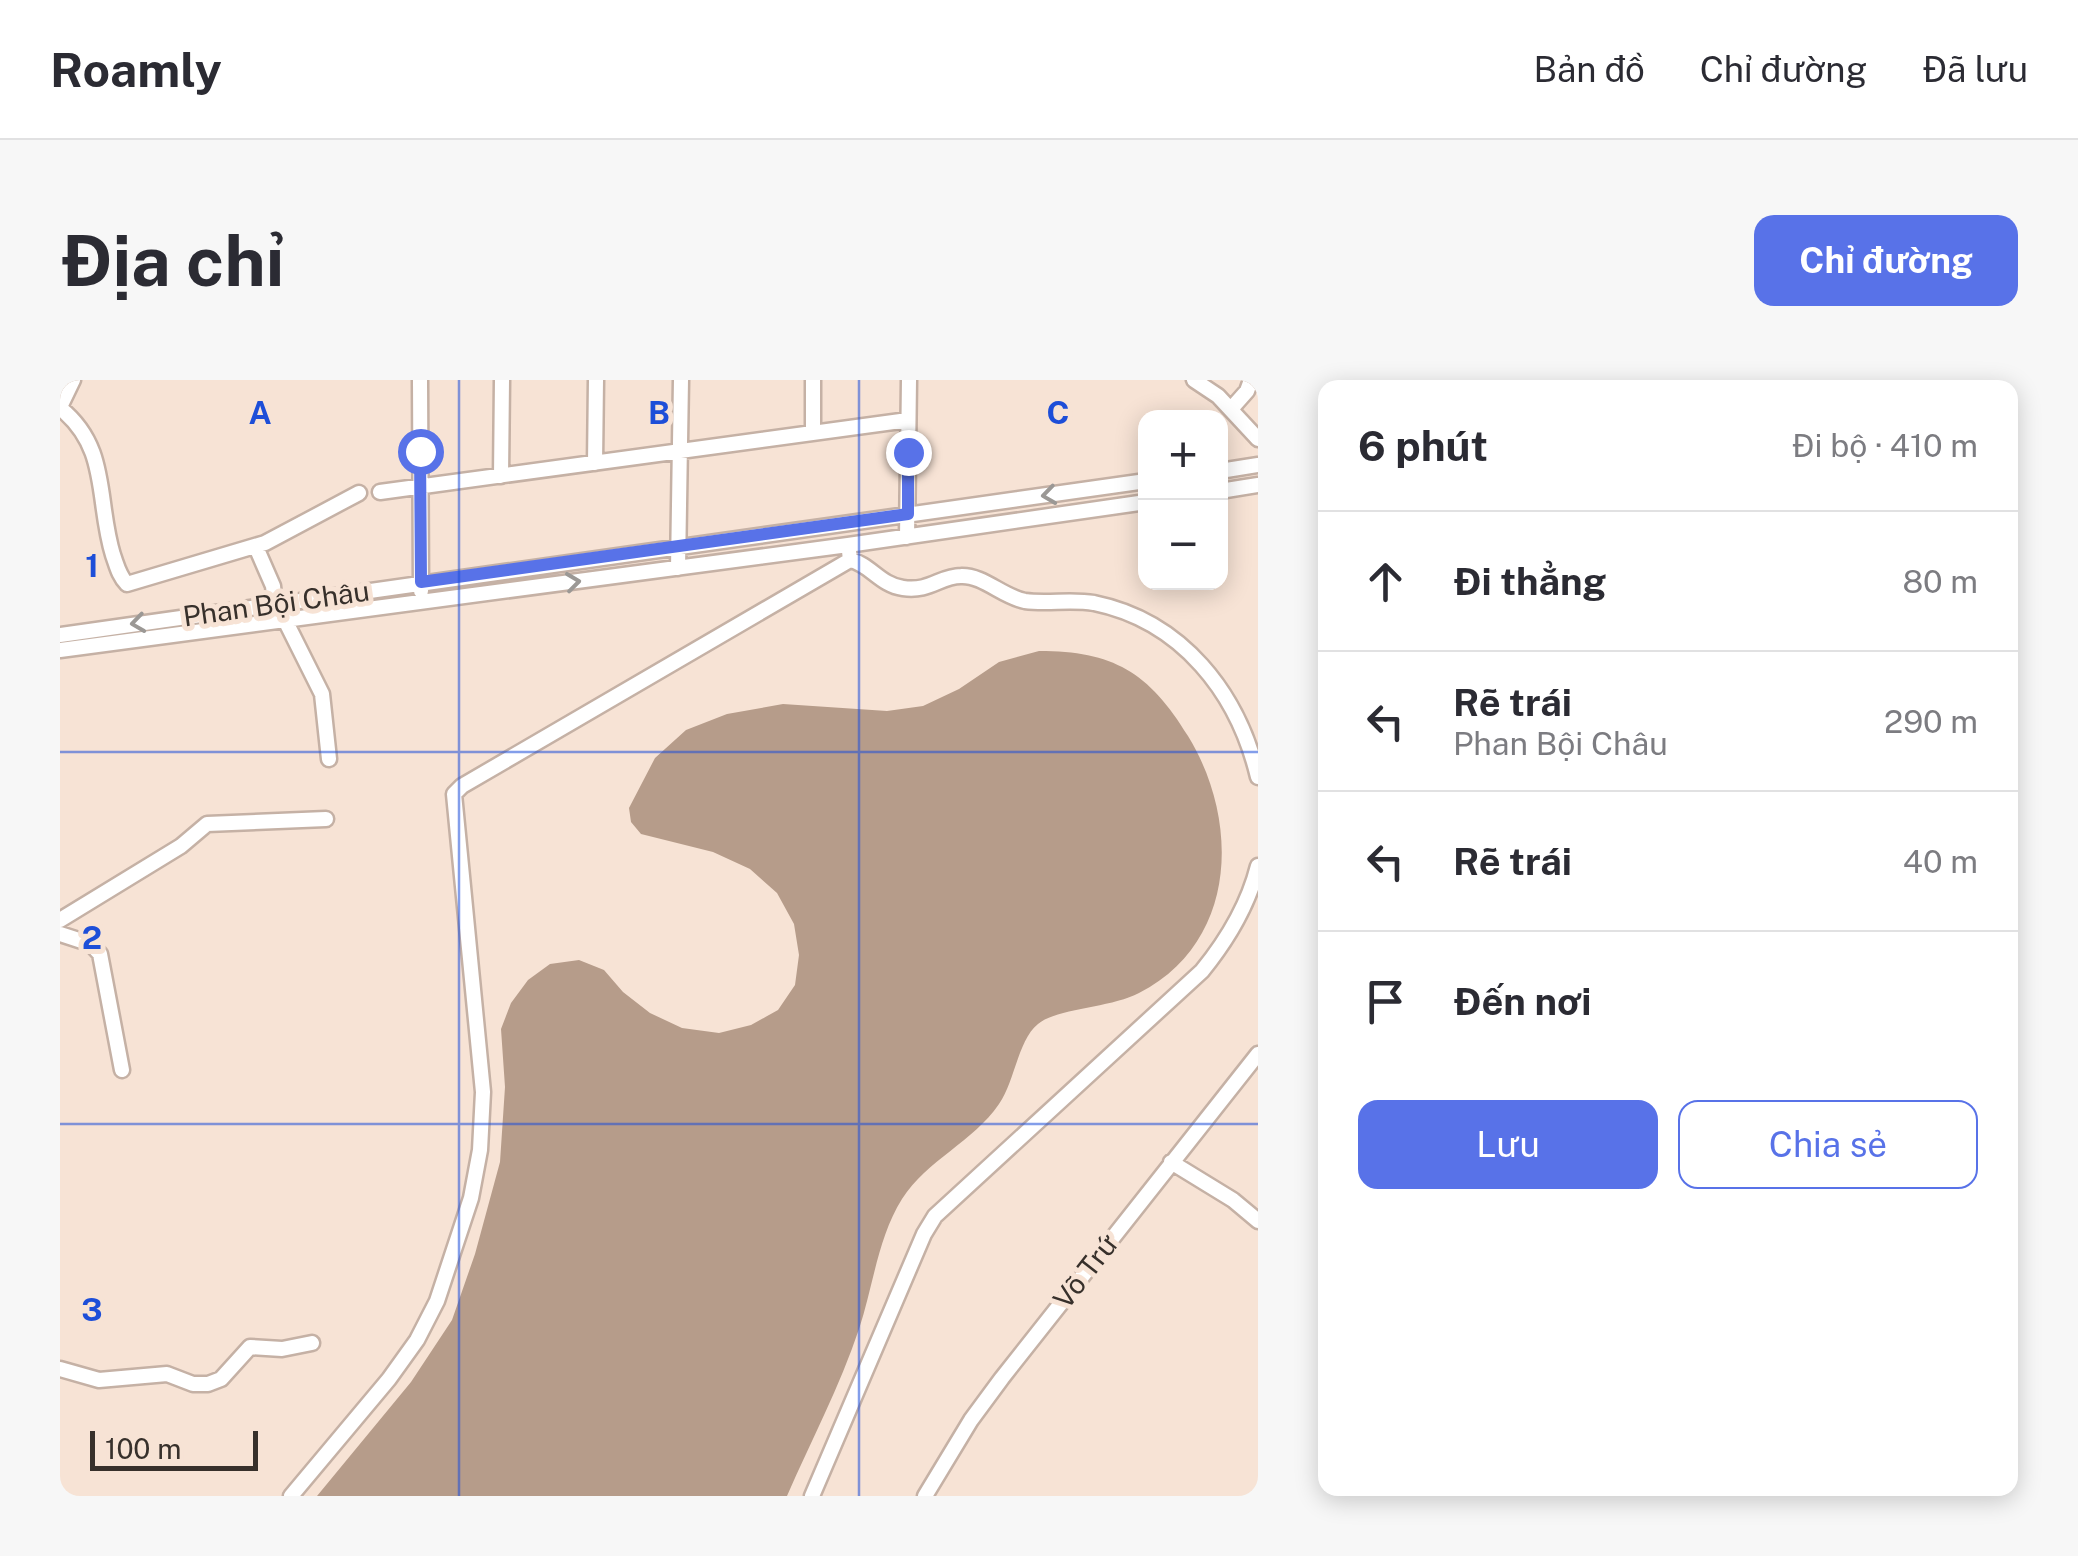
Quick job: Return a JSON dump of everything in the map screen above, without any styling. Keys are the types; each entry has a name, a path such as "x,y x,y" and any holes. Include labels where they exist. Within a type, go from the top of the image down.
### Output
{"street":[{"path":"72,380 60,408 91,442 108,539 124,582 131,584 256,546 360,493"},
{"path":"420,380 421,602"},
{"path":"501,476 502,380"},
{"path":"595,463 596,380"},
{"path":"678,568 681,380"},
{"path":"812,434 813,380"},
{"path":"908,537 909,380"},
{"path":"1194,380 1231,409 1258,439"},
{"path":"1231,409 1251,380"},
{"path":"380,492 908,420"},
{"path":"1228,469 1258,465"},
{"name":"Phan Bội Châu","path":"60,635 1138,482"},
{"path":"1228,490 1258,485"},
{"name":"Phan Bội Châu","path":"60,650 678,568 849,553 908,537 1138,503"},
{"path":"256,546 273,586 275,604"},
{"path":"291,1496 389,1379 416,1340 437,1300 471,1198 480,1150 483,1092 454,794 849,553 892,586 918,589 967,576 1010,597 1092,603 1125,612 1158,629 1186,650 1232,704 1250,740 1258,777"},
{"path":"285,620 322,694 330,760"},
{"path":"60,920 181,846 207,824 326,819"},
{"path":"812,1496 935,1216 1202,971 1225,942 1245,906 1258,866"},
{"path":"60,934 91,944 100,954 122,1070"},
{"name":"Võ Trứ","path":"925,1496 1002,1378 1258,1054"},
{"path":"1171,1162 1233,1200 1258,1221"},
{"path":"60,1369 99,1380 168,1374 193,1384 208,1384 220,1379 250,1347 282,1349 312,1343"}],"shaded area":[{"path":"1039,651 1088,655 1127,670 1159,696 1188,736 1205,769 1221,841 1220,877 1212,912 1196,943 1172,971 1139,993 1038,1024 1026,1040 999,1104 912,1185 894,1214 851,1350 787,1496 317,1496 411,1382 452,1320 500,1162 505,1087 501,1029 511,1003 528,980 550,964 579,960 604,970 623,992 650,1013 682,1028 719,1033 751,1025 778,1010 795,985 799,955 794,924 777,893 750,869 713,852 641,834 631,822 629,808 655,758 686,730 727,714 783,704 887,711 923,706 959,689 999,662"}],"route":[{"path":"420,451 421,582 908,514 908,452"}]}
